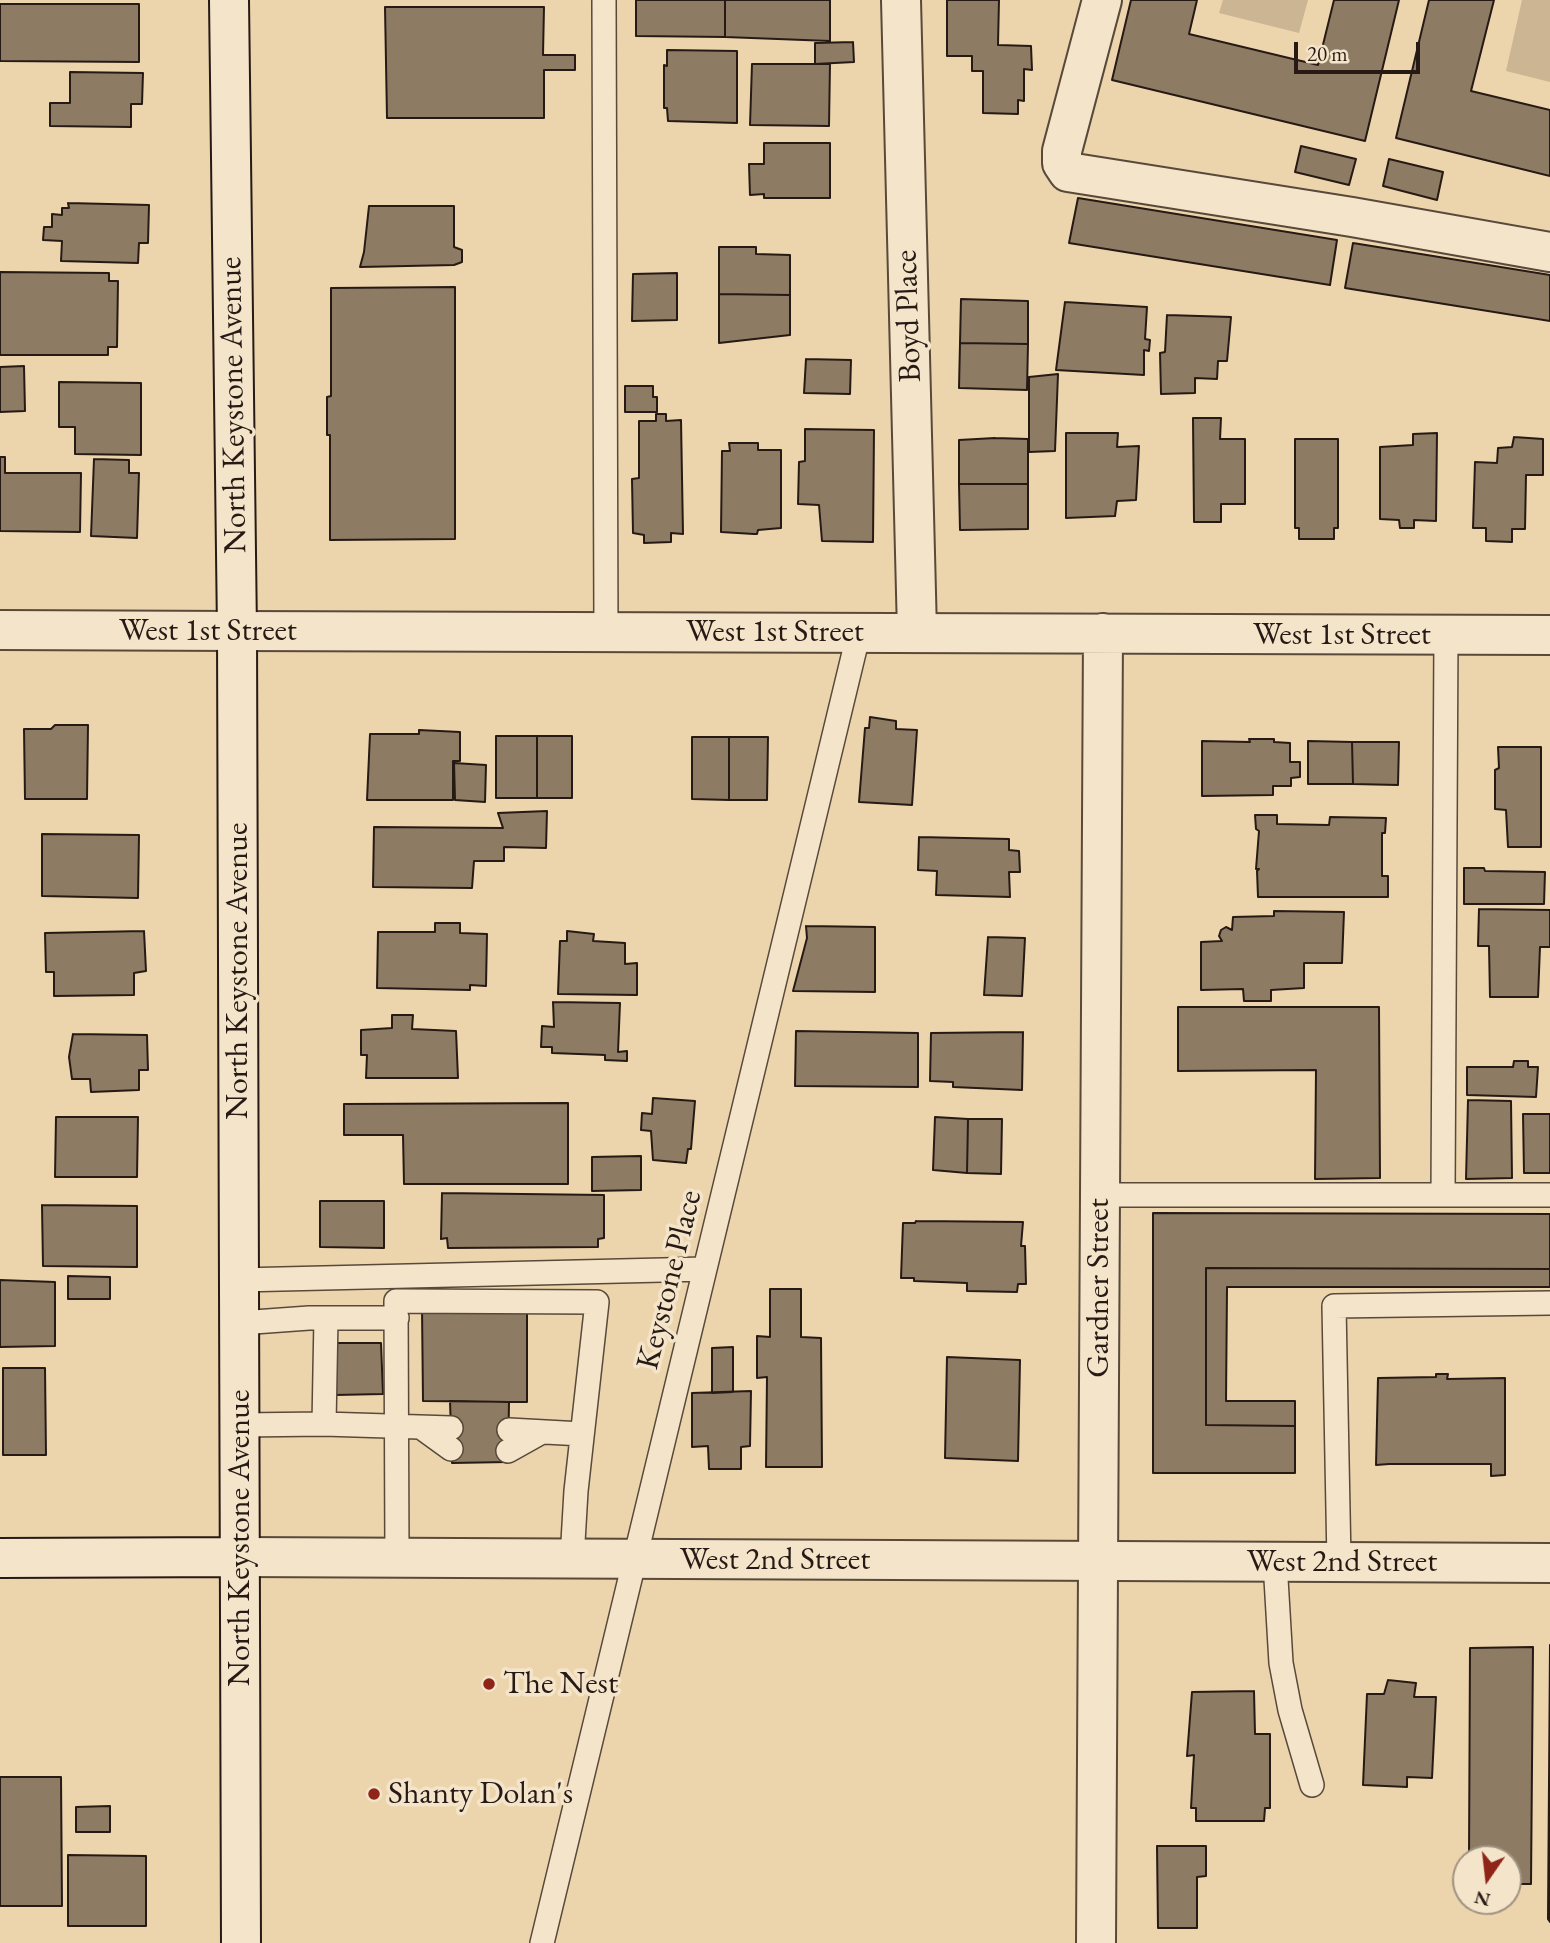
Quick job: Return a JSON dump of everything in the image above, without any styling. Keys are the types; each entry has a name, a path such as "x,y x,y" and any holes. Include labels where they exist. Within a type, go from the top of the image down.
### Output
{"street":[{"name":"North Keystone Avenue","path":"229,0 237,631 241,1943"},
{"name":"Boyd Place","path":"901,0 917,632"},
{"path":"1102,0 1062,151 1062,163 1068,172 1550,252"},
{"name":"West 1st Street","path":"0,630 1550,635"},
{"name":"Gardner Street","path":"1096,1943 1104,633"},
{"name":"West 2nd Street","path":"0,1558 1550,1563"}],"lane":[{"path":"604,0 606,631"},
{"name":"Keystone Place","path":"542,1943 859,632"},
{"path":"1443,1195 1446,635"},
{"path":"1100,1195 1550,1195"},
{"path":"239,1280 705,1269"},
{"path":"397,1559 396,1301 597,1302 582,1434 572,1559"},
{"path":"1339,1562 1334,1306 1550,1303"},
{"path":"324,1424 326,1318"},
{"path":"240,1324 326,1318 397,1318"},
{"path":"240,1425 324,1424 422,1428 451,1439"},
{"path":"508,1441 542,1432 582,1434"},
{"path":"1275,1562 1281,1663 1290,1710 1312,1785"}],"shaded area":[{"path":"1223,0 1308,0 1299,33 1219,13"},
{"path":"1522,0 1550,0 1550,82 1506,71"}],"building":[{"path":"636,0 725,0 725,37 636,36"},
{"path":"725,0 830,0 830,41 725,37"},
{"path":"947,0 999,0 998,45 1031,46 1032,70 1024,69 1024,101 1018,100 1018,114 983,113 983,71 972,71 972,56 947,56"},
{"path":"1131,0 1197,0 1189,34 1318,65 1334,0 1399,0 1365,141 1112,80"},
{"path":"1429,0 1494,0 1471,91 1550,110 1550,176 1396,138"},
{"path":"0,4 139,4 139,62 0,61"},
{"path":"385,7 544,7 543,55 575,55 575,70 544,70 544,118 387,118"},
{"path":"853,42 854,62 815,64 815,43"},
{"path":"667,50 737,51 737,123 668,121 667,108 664,108 664,65 667,66"},
{"path":"752,64 830,64 829,126 750,125"},
{"path":"70,72 143,73 142,104 131,104 131,127 50,126 50,103 70,103"},
{"path":"764,143 830,143 830,198 764,198 764,194 750,195 749,164 764,164"},
{"path":"1301,146 1356,159 1349,185 1295,172"},
{"path":"1389,159 1443,172 1437,200 1383,186"},
{"path":"1078,198 1337,240 1330,285 1069,243"},
{"path":"68,203 149,205 148,243 139,243 138,263 61,261 62,241 43,240 44,227 52,227 52,214 62,215 62,208 69,208"},
{"path":"369,206 454,206 454,247 462,250 462,262 454,265 360,267"},
{"path":"1353,243 1550,275 1550,321 1345,288"},
{"path":"719,247 756,247 756,254 790,255 790,295 719,294"},
{"path":"0,272 109,273 109,281 118,281 117,347 108,347 108,355 0,355"},
{"path":"677,273 677,320 632,321 633,274"},
{"path":"455,287 455,539 330,540 330,435 327,435 327,397 331,396 331,288"},
{"path":"719,294 790,295 790,335 719,343"},
{"path":"961,299 1028,301 1028,344 960,343"},
{"path":"1065,302 1147,307 1145,339 1150,340 1149,351 1144,350 1144,375 1056,370"},
{"path":"1167,315 1231,317 1227,361 1218,361 1217,379 1195,378 1195,393 1161,394 1160,353 1165,352"},
{"path":"960,343 1028,344 1027,390 959,388"},
{"path":"806,359 851,360 850,394 804,393"},
{"path":"24,366 25,411 0,412 0,367"},
{"path":"1058,374 1055,451 1029,452 1029,377"},
{"path":"59,382 141,383 141,455 75,454 75,427 59,427"},
{"path":"625,386 653,386 653,397 657,397 657,412 625,412"},
{"path":"656,414 666,414 666,421 681,420 683,534 671,533 671,542 644,543 644,535 633,533 632,479 639,478 639,421 656,421"},
{"path":"1193,418 1221,418 1220,439 1245,439 1245,504 1221,504 1221,522 1194,522"},
{"path":"805,429 874,430 873,542 822,541 819,505 798,504 799,462 805,461"},
{"path":"1066,433 1118,433 1117,447 1139,446 1136,500 1117,501 1115,516 1066,518"},
{"path":"1437,433 1436,521 1414,520 1414,528 1400,528 1399,520 1380,519 1380,447 1413,445 1413,434"},
{"path":"1514,437 1543,439 1543,475 1526,475 1525,529 1512,529 1512,542 1486,541 1486,528 1473,528 1475,462 1497,463 1498,448 1512,447"},
{"path":"1028,439 1028,484 959,484 959,440"},
{"path":"1295,439 1338,439 1338,528 1334,528 1334,539 1299,539 1299,528 1295,528"},
{"path":"729,443 758,443 758,450 781,450 781,528 758,530 757,534 721,532 722,451 730,451"},
{"path":"0,457 5,457 5,473 81,473 80,532 0,531"},
{"path":"94,459 129,460 129,473 139,473 137,538 91,536"},
{"path":"959,484 1028,484 1028,529 960,530"},
{"path":"870,717 896,721 896,729 917,730 912,805 859,802 865,728 869,728"},
{"path":"55,725 88,725 87,799 25,799 24,729 51,729"},
{"path":"419,730 460,732 460,761 453,761 453,800 367,800 370,734 419,734"},
{"path":"496,736 537,736 537,798 496,798"},
{"path":"537,736 572,736 572,798 537,798"},
{"path":"692,737 729,737 729,800 692,799"},
{"path":"729,737 768,737 767,800 729,800"},
{"path":"1249,739 1274,739 1274,742 1290,743 1290,762 1300,762 1300,777 1291,778 1291,786 1273,786 1273,795 1202,796 1202,741 1250,742"},
{"path":"1308,741 1352,742 1353,784 1308,784"},
{"path":"1352,742 1399,742 1398,785 1353,784"},
{"path":"1498,747 1541,747 1541,847 1508,847 1506,810 1495,809"},
{"path":"454,763 486,765 485,802 455,800"},
{"path":"547,811 546,848 504,847 504,861 474,861 472,888 373,887 374,827 503,828 498,813"},
{"path":"1255,815 1277,815 1277,824 1329,825 1330,817 1386,818 1385,833 1382,833 1382,876 1388,876 1388,897 1258,897 1259,869 1256,869 1259,831 1256,829"},
{"path":"42,834 139,835 138,898 42,896"},
{"path":"919,837 1009,839 1009,850 1019,851 1020,872 1009,872 1010,897 936,895 937,871 918,870"},
{"path":"1464,868 1545,872 1544,904 1464,904"},
{"path":"1479,909 1550,910 1550,947 1540,947 1538,997 1490,997 1489,946 1478,946"},
{"path":"1274,911 1344,912 1342,963 1304,963 1304,988 1271,990 1271,1001 1244,1001 1243,989 1201,990 1201,942 1222,941 1219,936 1221,930 1226,927 1232,930 1233,917 1274,916"},
{"path":"435,923 460,923 460,933 487,934 486,986 470,985 470,990 377,988 378,932 435,932"},
{"path":"806,926 875,927 875,992 793,991 807,938"},
{"path":"144,931 146,971 134,973 134,995 54,996 54,972 46,972 45,933"},
{"path":"567,931 594,934 593,941 625,943 625,964 637,963 637,995 558,994 560,941 567,941"},
{"path":"988,937 1025,938 1022,996 984,995"},
{"path":"553,1002 620,1003 618,1052 627,1051 627,1061 605,1060 605,1055 552,1053 552,1047 541,1047 542,1026 554,1027"},
{"path":"1178,1007 1379,1007 1380,1178 1315,1179 1316,1070 1178,1071"},
{"path":"392,1015 413,1015 412,1029 456,1031 458,1078 366,1078 367,1055 361,1055 361,1030 392,1028"},
{"path":"796,1031 918,1033 918,1087 795,1086"},
{"path":"1023,1032 1022,1090 953,1087 953,1082 930,1081 931,1033"},
{"path":"73,1034 147,1035 148,1070 139,1070 139,1090 91,1092 90,1079 72,1079 69,1057"},
{"path":"1514,1061 1528,1061 1528,1067 1538,1067 1536,1097 1467,1095 1467,1067 1513,1067"},
{"path":"653,1098 695,1101 691,1149 688,1149 686,1163 653,1160 651,1131 641,1130 642,1113 652,1114"},
{"path":"1468,1100 1511,1101 1512,1178 1466,1179"},
{"path":"568,1103 568,1184 404,1184 403,1135 344,1135 344,1104"},
{"path":"1523,1114 1550,1114 1550,1173 1524,1173"},
{"path":"56,1117 138,1117 137,1177 55,1177"},
{"path":"935,1117 968,1119 967,1173 933,1170"},
{"path":"968,1119 1002,1119 1001,1174 967,1173"},
{"path":"641,1156 641,1190 592,1191 592,1157"},
{"path":"442,1193 604,1195 604,1238 598,1239 598,1247 448,1248 447,1238 441,1239"},
{"path":"320,1201 384,1201 384,1248 320,1247"},
{"path":"42,1205 137,1206 137,1267 43,1266"},
{"path":"1153,1213 1550,1214 1550,1269 1206,1268 1206,1425 1295,1426 1295,1473 1153,1473"},
{"path":"1023,1222 1021,1246 1025,1246 1026,1284 1018,1284 1017,1292 967,1291 967,1283 901,1278 903,1223"},
{"path":"1206,1268 1550,1269 1550,1287 1227,1287 1226,1401 1295,1401 1295,1426 1206,1425"},
{"path":"68,1276 110,1277 110,1299 68,1299"},
{"path":"0,1280 55,1282 55,1346 0,1347"},
{"path":"770,1289 801,1289 801,1337 821,1338 822,1467 766,1467 767,1377 757,1378 757,1336 770,1337"},
{"path":"527,1307 527,1402 423,1401 422,1308"},
{"path":"334,1343 381,1343 383,1394 335,1395"},
{"path":"733,1347 733,1392 712,1393 712,1348"},
{"path":"947,1357 1020,1360 1018,1461 945,1458"},
{"path":"3,1368 45,1368 46,1455 3,1455"},
{"path":"1436,1374 1448,1374 1447,1379 1505,1378 1505,1475 1491,1476 1491,1464 1376,1465 1378,1378 1436,1377"},
{"path":"751,1391 750,1446 741,1447 741,1469 709,1469 708,1446 692,1447 692,1393"},
{"path":"450,1401 509,1402 508,1462 452,1463"},
{"path":"1550,1645 1550,1922 1548,1919"},
{"path":"1533,1647 1531,1884 1522,1884 1522,1845 1469,1845 1470,1648"},
{"path":"1388,1680 1416,1683 1414,1697 1436,1697 1432,1778 1407,1777 1407,1787 1363,1785 1367,1694 1384,1694"},
{"path":"1254,1691 1255,1734 1270,1734 1270,1808 1265,1808 1264,1821 1196,1821 1196,1808 1191,1808 1194,1755 1187,1756 1192,1692"},
{"path":"0,1777 61,1777 62,1906 0,1906"},
{"path":"110,1806 110,1832 76,1832 76,1807"},
{"path":"1157,1846 1206,1846 1206,1876 1197,1877 1197,1928 1158,1928"},
{"path":"68,1855 146,1856 146,1926 68,1926"}],"place":[{"name":"The Nest","path":"489,1684"},
{"name":"Shanty Dolan's","path":"374,1794"}]}
